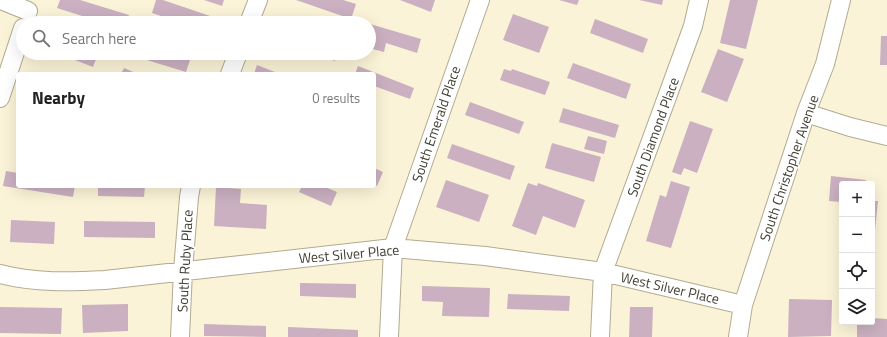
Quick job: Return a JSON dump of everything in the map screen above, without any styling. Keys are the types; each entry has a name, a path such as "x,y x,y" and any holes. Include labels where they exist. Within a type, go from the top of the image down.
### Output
{"street":[{"path":"1,0 27,15"},
{"path":"252,16 258,0"},
{"name":"South Emerald Place","path":"389,337 393,248 480,0"},
{"name":"South Diamond Place","path":"600,337 603,272 693,26 699,0"},
{"name":"South Christopher Avenue","path":"738,337 743,305 806,113 825,64 841,0"},
{"path":"0,98 16,49"},
{"path":"231,72 235,60"},
{"path":"806,113 850,127 887,136"},
{"name":"South Ruby Place","path":"180,337 183,271 191,188"},
{"name":"West Silver Place","path":"0,274 40,280 73,282 105,280 393,248 484,256 603,272 743,305"}],"building":[{"path":"60,0 80,0 129,15 82,16 57,8"},
{"path":"156,0 163,0 210,16 161,16 152,13"},
{"path":"204,0 224,0 222,6"},
{"path":"296,0 343,0 356,4 352,16 342,16"},
{"path":"400,0 435,0 431,12"},
{"path":"559,0 579,0 577,5"},
{"path":"639,0 663,0 662,5"},
{"path":"730,0 758,0 746,49 720,43"},
{"path":"513,14 549,27 539,53 503,40"},
{"path":"595,19 648,39 643,53 590,33"},
{"path":"376,26 421,39 417,53 386,43 384,52 376,50"},
{"path":"881,36 887,36 887,65 880,65"},
{"path":"718,49 744,59 727,102 701,92"},
{"path":"75,60 96,60 93,67"},
{"path":"147,60 190,60 186,72"},
{"path":"573,63 631,84 626,99 567,78"},
{"path":"257,65 275,72 255,72"},
{"path":"358,66 373,72 356,72"},
{"path":"124,68 133,72 122,72"},
{"path":"504,69 511,71 512,69 550,82 545,95 500,80"},
{"path":"376,73 414,88 410,99 376,87"},
{"path":"470,102 524,122 519,134 465,115"},
{"path":"563,108 619,125 615,138 559,122"},
{"path":"690,121 713,129 697,173 684,168 681,175 672,172"},
{"path":"588,136 607,141 604,154 584,149"},
{"path":"552,143 601,157 594,182 545,168"},
{"path":"452,144 515,166 510,180 447,158"},
{"path":"376,169 383,172 377,186 376,185"},
{"path":"6,171 16,173 16,188 75,188 73,197 3,186"},
{"path":"831,176 866,180 839,181 839,202 829,201"},
{"path":"446,180 489,195 479,222 436,207"},
{"path":"671,181 690,187 671,248 646,241 660,195 666,197"},
{"path":"528,183 537,186 538,183 585,200 575,228 543,216 536,235 512,226"},
{"path":"98,188 145,188 144,197 98,196"},
{"path":"216,188 241,189 240,203 267,205 266,229 214,226"},
{"path":"301,188 328,188 337,192 331,206 299,192"},
{"path":"875,201 878,201 875,230"},
{"path":"11,220 55,222 54,244 10,242"},
{"path":"84,221 155,222 155,238 84,237"},
{"path":"300,283 356,284 356,298 300,296"},
{"path":"422,286 490,288 489,317 442,316 443,302 422,301"},
{"path":"508,294 570,296 569,311 507,309"},
{"path":"789,299 832,300 831,336 788,337"},
{"path":"128,304 128,331 83,333 82,305"},
{"path":"0,307 62,308 61,334 0,333"},
{"path":"630,307 653,307 652,337 629,337"},
{"path":"875,318 887,319 887,337 857,337 857,325 875,325"},
{"path":"204,324 266,326 266,337 204,336"},
{"path":"288,327 358,330 358,337 288,337"}]}
